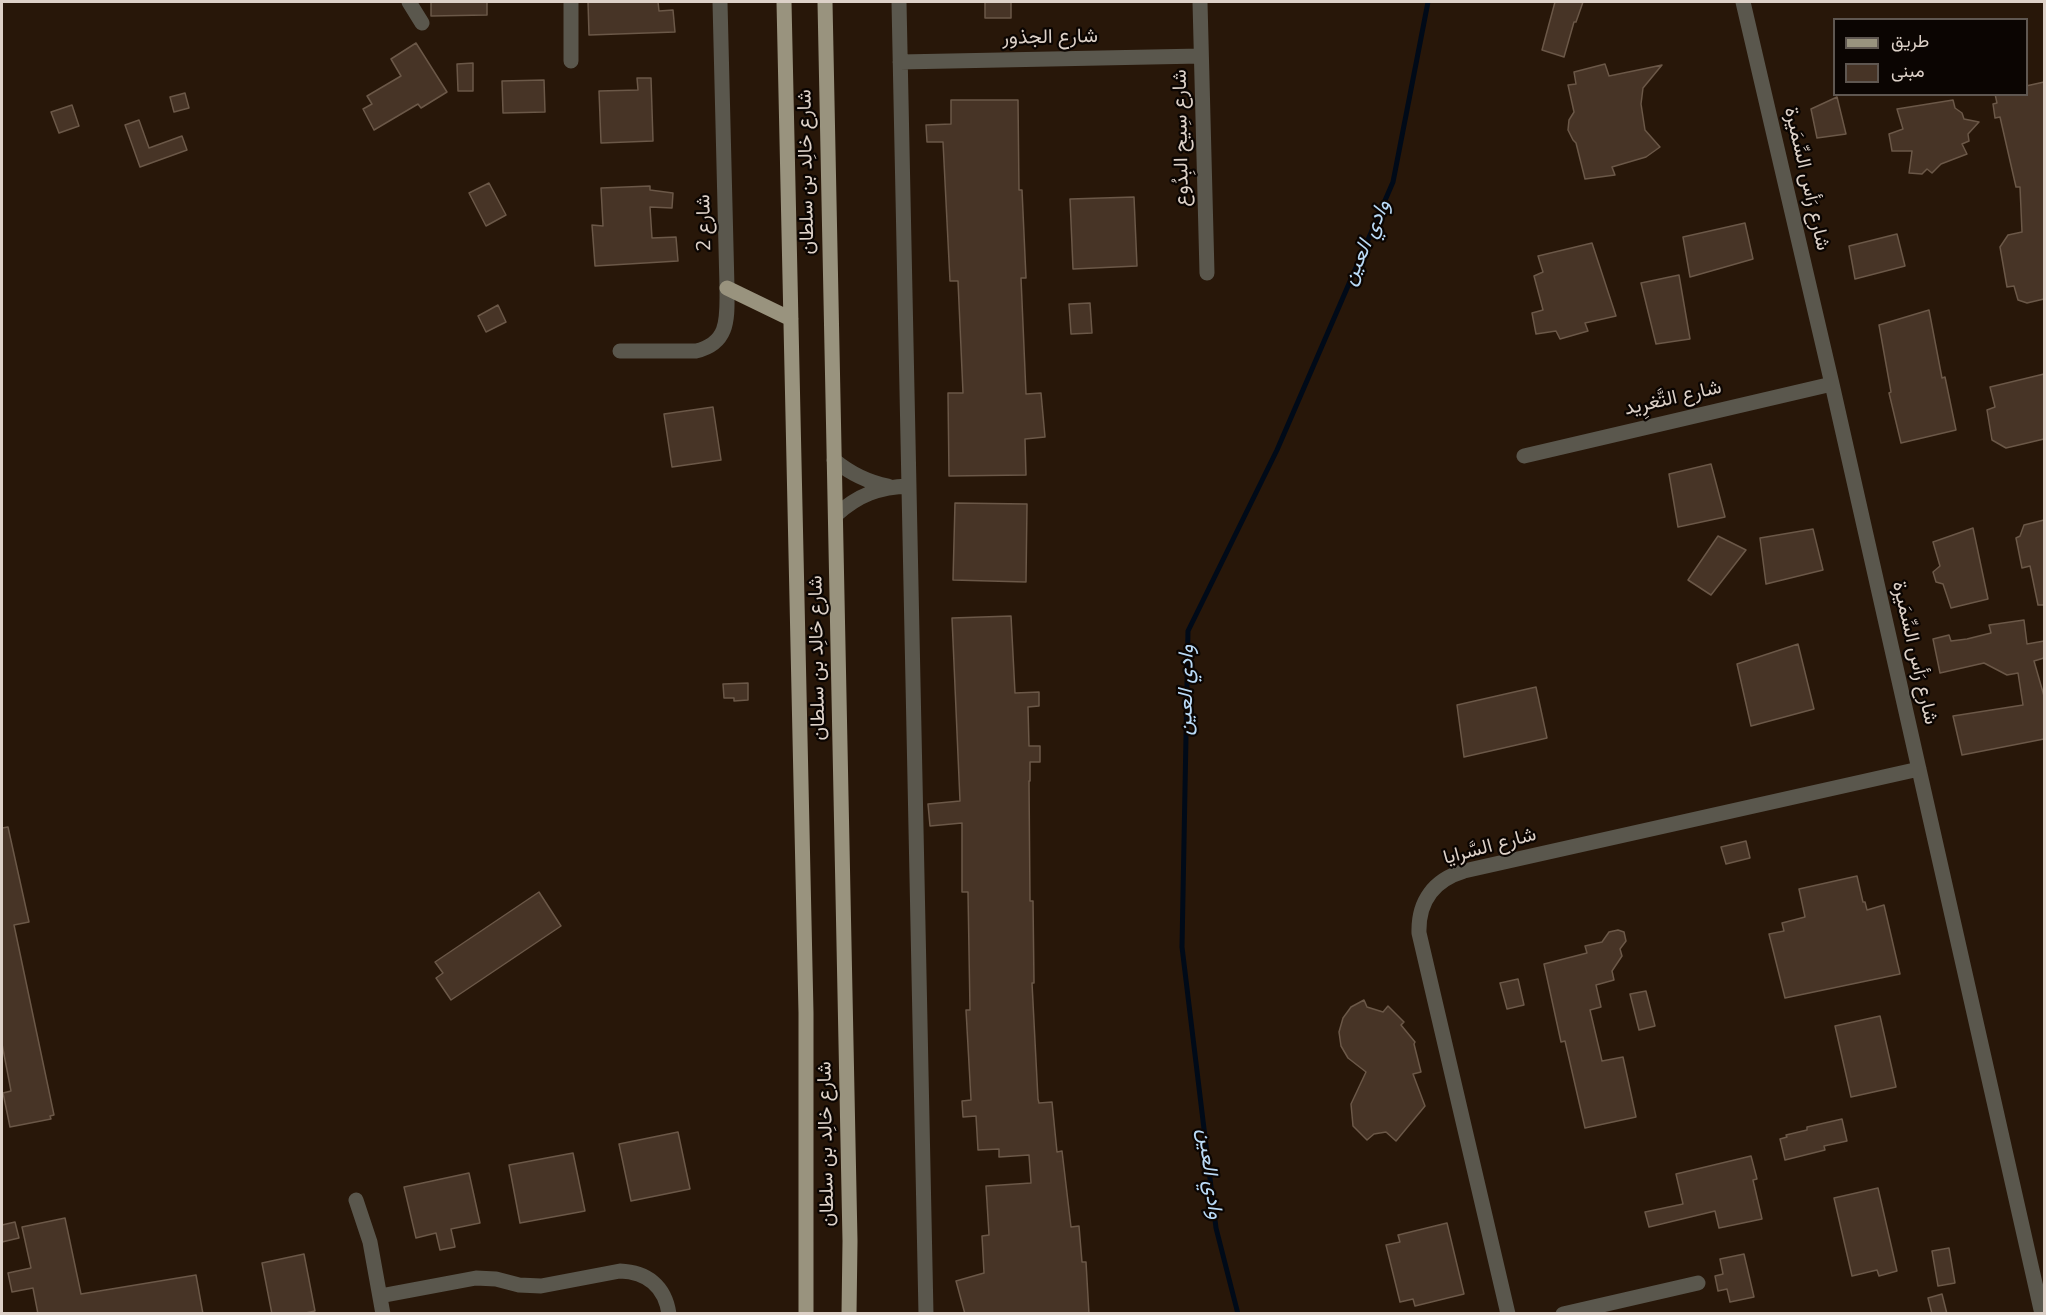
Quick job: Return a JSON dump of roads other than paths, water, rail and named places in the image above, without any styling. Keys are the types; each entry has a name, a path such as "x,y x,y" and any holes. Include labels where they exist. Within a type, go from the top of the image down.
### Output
{"main road":[{"name":"شارع خالِد بن سلطان","path":"784,2 806,990 806,1314"},
{"name":"شارع خالِد بن سلطان","path":"825,2 850,1241 849,1314"},
{"path":"728,288 791,319"}],"street":[{"path":"409,2 422,23"},
{"path":"571,2 571,61"},
{"name":"شارع 2","path":"620,351 696,351 712,346 718,340 726,324 728,288 720,2"},
{"path":"898,2 926,1314"},
{"name":"شارع سِيح البِدُوع","path":"1200,2 1207,273"},
{"name":"شارع رَأس السِّمَيرة","path":"1743,2 1833,384 1919,770 2037,1259 2042,1314"},
{"name":"شارع الجذور","path":"900,62 1202,56"},
{"name":"شارع التَّغرِيد","path":"1524,456 1833,384"},
{"path":"834,460 854,475 891,486"},
{"path":"836,515 856,499 878,489 909,486"},
{"name":"شارع السَّرايا","path":"1508,1314 1419,933 1421,909 1429,893 1442,880 1464,871 1919,770"},
{"path":"356,1200 370,1242 383,1314"},
{"path":"380,1296 476,1278 541,1286 620,1271 631,1271 642,1274 660,1288 669,1314"},
{"path":"1563,1314 1698,1283"}],"waterway":[{"name":"وادي العين","path":"1238,1314 1216,1228 1182,947 1188,631 1277,450 1393,182 1428,2"}]}
